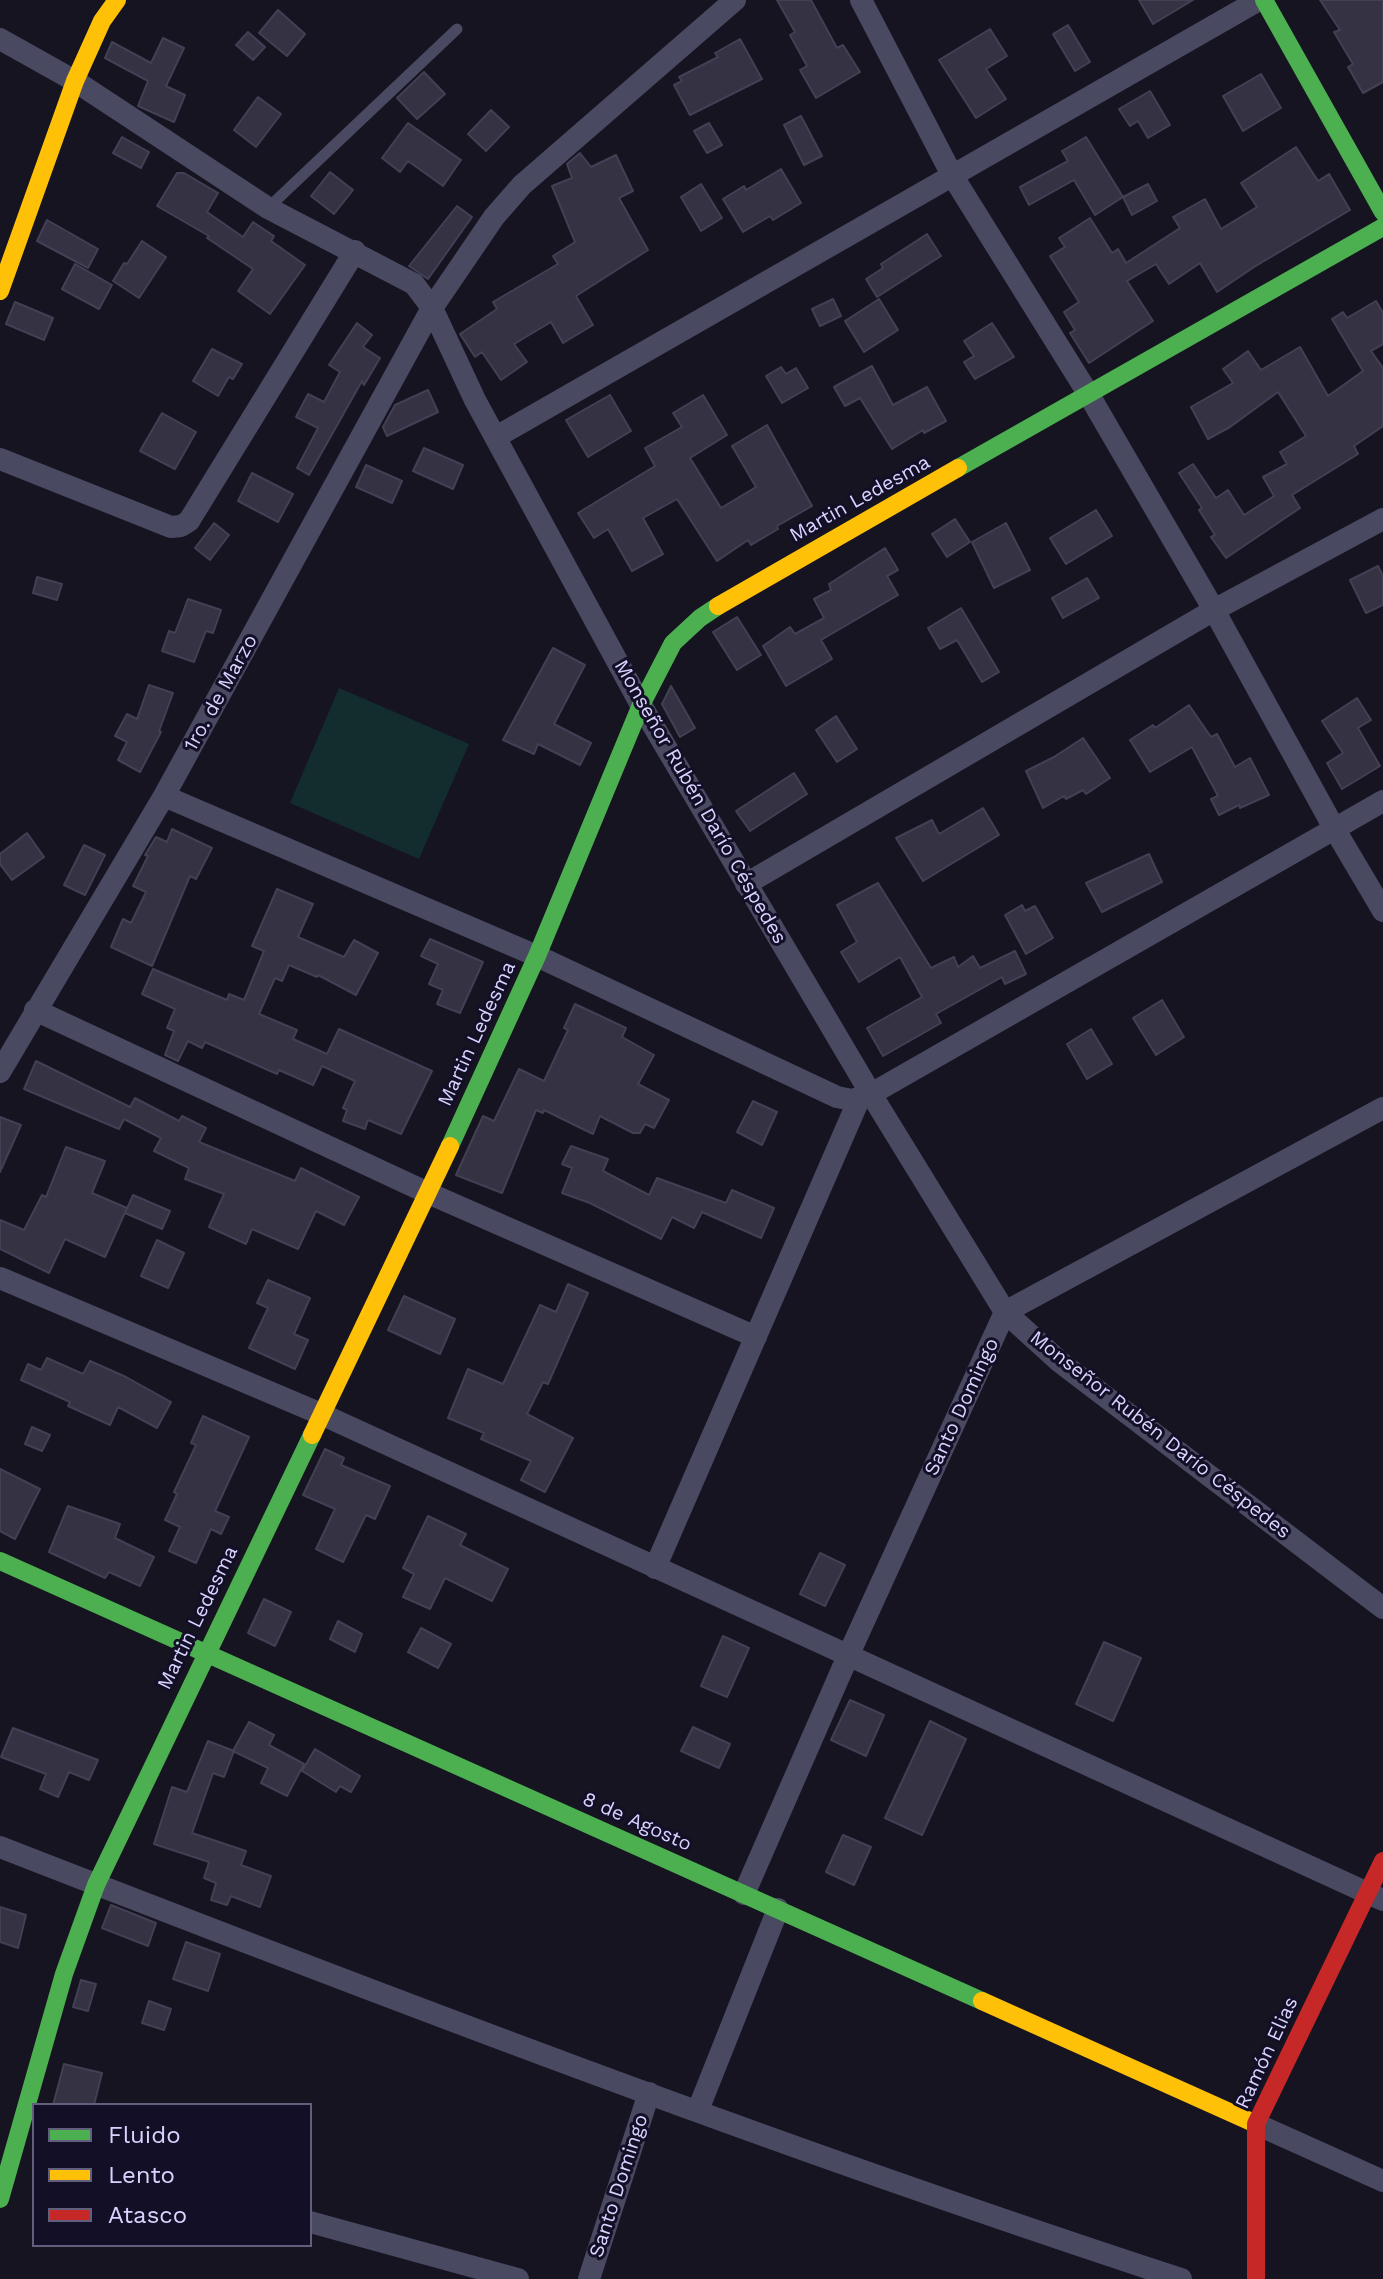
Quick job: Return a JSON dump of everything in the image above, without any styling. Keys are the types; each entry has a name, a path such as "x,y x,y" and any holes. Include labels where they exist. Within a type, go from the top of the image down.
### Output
{"street":[{"path":"0,291 75,81 102,21 117,0"},
{"name":"1ro. de Marzo","path":"0,1072 164,796 432,308 494,217 522,185 735,0"},
{"path":"861,0 952,175 1089,395 1383,911"},
{"path":"496,437 1261,0 1383,212"},
{"name":"Monseñor Rubén Darío Céspedes","path":"0,39 75,81 268,208 414,284 432,308 475,400 641,705 865,1096 1005,1312 1060,1362 1383,1608"},
{"name":"Martin Ledesma","path":"0,2199 64,1974 96,1885 428,1193 537,956 641,705 673,643 700,618 731,597 1383,227"},
{"path":"0,459 171,527 181,526 189,521 355,251"},
{"path":"746,884 1214,610 1383,519"},
{"path":"164,796 537,956 837,1097 852,1100 865,1096 1383,801"},
{"path":"35,1010 428,1193 756,1337"},
{"path":"655,1568 865,1096"},
{"name":"Santo Domingo","path":"744,1894 848,1656 1005,1312 1383,1108"},
{"path":"0,1278 321,1414 1376,1896"},
{"name":"8 de Agosto","path":"0,1561 1256,2124"},
{"path":"0,1847 649,2093 1181,2279"},
{"name":"Ramón Elias","path":"1256,2279 1256,2124 1376,1896 1383,1861"},
{"path":"698,2110 778,1909"},
{"name":"Santo Domingo","path":"589,2279 649,2093"},
{"path":"1256,2124 1383,2181"},
{"path":"312,2223 518,2279"}],"lane":[{"path":"268,208 457,29"}],"green space":[{"path":"339,688 469,744 419,859 290,803"}],"building":[{"path":"777,0 811,0 837,48 843,45 860,72 816,98 800,70 807,66 790,35 795,32"},
{"path":"1139,0 1193,0 1153,24"},
{"path":"1320,0 1383,0 1383,82 1363,93 1348,67 1353,64 1334,32 1340,30"},
{"path":"278,10 305,34 287,56 259,33"},
{"path":"1068,25 1090,62 1075,71 1053,34"},
{"path":"990,29 1007,56 986,69 1006,99 976,118 939,60"},
{"path":"248,32 265,47 253,60 236,45"},
{"path":"163,38 184,48 166,86 185,95 174,122 138,106 148,81 105,58 112,42 151,63"},
{"path":"740,39 762,79 690,115 674,85 682,81 679,77 718,57 715,53"},
{"path":"424,72 445,94 417,119 397,98"},
{"path":"1261,74 1281,108 1243,131 1223,96"},
{"path":"1150,91 1170,125 1148,138 1138,121 1130,126 1119,109"},
{"path":"258,97 281,114 256,147 234,130"},
{"path":"491,110 509,127 486,151 468,134"},
{"path":"801,116 822,156 804,165 784,125"},
{"path":"408,123 461,160 443,186 408,161 400,172 382,158"},
{"path":"709,123 722,145 707,153 694,131"},
{"path":"122,137 149,152 141,168 113,153"},
{"path":"1086,137 1123,197 1095,215 1074,180 1029,205 1020,187 1068,161 1062,151"},
{"path":"1296,147 1318,181 1329,174 1350,210 1217,292 1200,263 1169,284 1156,264 1127,281 1153,321 1089,363 1070,333 1075,330 1064,312 1079,302 1050,256 1065,247 1059,238 1090,218 1112,253 1118,249 1126,263 1180,228 1173,217 1205,199 1221,229 1257,207 1241,183"},
{"path":"580,153 591,167 616,155 633,191 619,198 648,250 576,296 593,325 563,343 551,322 514,344 527,362 501,380 482,352 475,357 460,334 497,309 493,302 558,264 553,256 575,242 552,186 572,178 567,164"},
{"path":"781,169 801,203 773,220 770,216 743,232 723,199 744,186 746,190"},
{"path":"330,172 353,190 334,214 311,196"},
{"path":"177,173 184,173 218,193 207,212 243,237 253,222 274,236 271,241 305,265 270,314 238,291 253,269 207,238 209,236 157,206"},
{"path":"701,184 722,218 701,231 681,197"},
{"path":"1148,184 1157,201 1132,215 1123,197"},
{"path":"457,206 472,217 428,279 409,266"},
{"path":"47,220 98,249 88,268 37,241"},
{"path":"927,234 941,256 877,297 866,279 883,268 881,264"},
{"path":"142,241 166,257 139,298 113,281"},
{"path":"75,264 112,285 99,309 62,289"},
{"path":"833,299 841,316 820,326 812,309"},
{"path":"879,299 898,330 864,352 845,321"},
{"path":"1376,301 1383,313 1383,344 1371,351 1383,368 1383,426 1354,446 1358,454 1292,495 1300,508 1226,558 1211,537 1215,535 1199,510 1202,508 1179,473 1193,464 1216,498 1228,490 1244,515 1274,496 1263,477 1287,464 1280,452 1306,436 1278,392 1208,439 1191,407 1233,383 1223,369 1248,351 1261,370 1300,347 1328,396 1363,371 1332,319 1343,312 1347,318"},
{"path":"15,302 53,318 44,340 6,324"},
{"path":"357,323 372,335 363,347 380,358 364,385 362,381 309,475 297,468 318,428 296,417 308,394 324,402 340,372 329,365"},
{"path":"992,323 1014,357 975,379 964,362 974,356 964,341"},
{"path":"212,349 242,364 233,379 229,377 218,396 193,381"},
{"path":"872,366 893,405 927,387 946,421 924,433 923,430 892,449 860,398 845,406 834,387"},
{"path":"781,367 786,374 796,368 808,388 782,403 766,376"},
{"path":"428,390 438,412 387,436 383,427 395,405"},
{"path":"610,395 631,431 588,457 566,420"},
{"path":"703,395 727,435 690,458 721,508 756,487 732,446 767,425 812,506 751,545 748,540 717,561 677,499 643,518 663,554 632,571 608,529 594,538 578,513 655,466 645,448 682,427 673,413"},
{"path":"162,413 196,432 175,469 140,451"},
{"path":"424,448 463,465 453,489 413,471"},
{"path":"366,465 402,481 392,503 356,487"},
{"path":"252,473 293,494 278,522 238,501"},
{"path":"1096,510 1112,536 1066,564 1050,538"},
{"path":"955,519 970,542 947,557 932,534"},
{"path":"214,523 229,535 210,560 195,548"},
{"path":"1006,523 1030,570 994,588 972,542"},
{"path":"885,548 898,570 887,576 898,595 821,640 832,659 786,686 763,646 790,627 795,634 824,618 814,599 831,590 829,584"},
{"path":"1378,566 1383,576 1383,605 1366,613 1350,580"},
{"path":"37,577 62,584 57,600 33,593"},
{"path":"1087,578 1099,598 1063,618 1052,598"},
{"path":"188,599 221,610 213,633 206,631 194,662 162,651 169,631 175,633"},
{"path":"961,608 999,672 982,682 957,640 940,649 928,628"},
{"path":"737,617 761,655 737,670 713,632"},
{"path":"553,648 585,665 554,724 591,743 580,765 538,744 534,754 503,740"},
{"path":"149,685 173,693 161,732 140,772 118,760 127,742 115,736 127,714 137,719"},
{"path":"671,686 695,728 680,737 662,704"},
{"path":"1357,698 1371,720 1358,728 1380,766 1342,789 1327,763 1343,753 1322,721"},
{"path":"1189,705 1211,737 1217,734 1235,767 1250,758 1269,795 1219,815 1211,799 1218,796 1192,747 1150,772 1130,740 1153,725 1155,728"},
{"path":"836,716 857,749 837,762 816,730"},
{"path":"1083,738 1110,778 1086,794 1083,790 1066,799 1064,796 1043,808 1026,771"},
{"path":"794,773 807,794 750,831 736,811"},
{"path":"983,808 999,835 923,881 896,838 932,820 939,834"},
{"path":"172,829 212,848 196,879 190,876 152,966 111,947 123,919 131,923 146,892 133,886 148,856 145,855 156,837 167,842"},
{"path":"27,833 44,857 12,880 0,864 0,854"},
{"path":"84,845 105,855 85,895 64,885"},
{"path":"1149,854 1162,882 1102,912 1086,883"},
{"path":"878,883 931,968 954,957 958,967 973,956 980,968 1015,951 1026,974 1005,984 1002,977 936,1014 941,1023 883,1056 867,1028 922,997 900,957 859,982 841,952 857,942 837,905"},
{"path":"277,889 313,904 298,937 344,957 354,940 378,953 356,995 318,975 289,965 282,981 275,978 259,1014 297,1030 293,1039 327,1054 339,1029 432,1071 401,1134 368,1120 365,1129 343,1121 347,1110 343,1108 355,1081 322,1066 313,1085 279,1070 277,1074 205,1042 202,1048 188,1041 178,1061 165,1055 174,1031 167,1028 175,1009 142,994 153,969 227,1000 229,994 244,1000 264,951 252,946"},
{"path":"1022,905 1025,911 1035,906 1053,938 1026,954 1005,915"},
{"path":"430,939 483,962 460,1013 437,1004 443,990 429,984 438,964 421,956"},
{"path":"1162,1000 1184,1037 1156,1055 1133,1018"},
{"path":"575,1004 626,1028 622,1037 654,1055 638,1084 669,1100 654,1128 645,1124 640,1133 633,1133 600,1116 593,1134 544,1110 543,1113 536,1110 502,1193 456,1175 483,1116 494,1121 519,1069 544,1081 568,1030 564,1028"},
{"path":"1091,1029 1112,1064 1087,1079 1067,1044"},
{"path":"36,1061 130,1107 135,1098 179,1121 182,1116 206,1128 199,1142 295,1181 301,1168 359,1197 344,1225 316,1211 298,1249 252,1229 246,1244 209,1227 224,1194 185,1179 189,1168 154,1151 161,1138 124,1119 119,1129 24,1089"},
{"path":"753,1101 777,1112 762,1145 737,1132"},
{"path":"0,1117 21,1125 0,1172"},
{"path":"571,1146 608,1159 603,1171 649,1195 657,1178 726,1203 732,1190 774,1208 761,1238 702,1212 694,1228 672,1217 661,1239 590,1203 562,1193 572,1168 562,1164"},
{"path":"66,1147 105,1161 92,1193 127,1208 105,1257 65,1239 49,1273 0,1249 0,1220 24,1230 42,1195 46,1197"},
{"path":"133,1195 170,1211 162,1229 125,1213"},
{"path":"157,1240 184,1253 168,1288 141,1276"},
{"path":"268,1280 310,1298 294,1334 308,1340 295,1369 249,1348 268,1308 257,1303"},
{"path":"568,1284 588,1293 548,1384 543,1382 527,1414 573,1438 545,1492 521,1480 531,1461 481,1439 484,1433 448,1418 468,1369 503,1384 540,1305 556,1312"},
{"path":"404,1296 455,1319 440,1354 388,1330"},
{"path":"47,1358 83,1374 90,1361 171,1402 157,1428 118,1407 110,1425 68,1406 70,1402 21,1380 28,1364 41,1370"},
{"path":"203,1416 249,1437 215,1511 229,1517 221,1534 211,1529 196,1563 169,1551 180,1527 165,1520 196,1445 191,1443"},
{"path":"32,1427 50,1435 42,1451 25,1444"},
{"path":"325,1449 344,1458 341,1465 390,1486 375,1519 366,1515 343,1562 316,1549 335,1509 303,1495"},
{"path":"0,1469 40,1489 15,1539 0,1531"},
{"path":"68,1506 120,1524 115,1538 154,1557 140,1586 109,1572 105,1578 49,1552"},
{"path":"428,1516 466,1534 460,1545 508,1569 492,1601 445,1578 430,1609 403,1597 414,1574 403,1568"},
{"path":"820,1553 845,1565 825,1606 800,1594"},
{"path":"264,1599 291,1612 275,1646 248,1633"},
{"path":"338,1621 362,1634 355,1652 330,1639"},
{"path":"421,1628 451,1644 438,1668 408,1652"},
{"path":"723,1636 749,1648 727,1697 701,1686"},
{"path":"1104,1642 1141,1658 1113,1721 1076,1704"},
{"path":"850,1700 884,1715 866,1756 831,1740"},
{"path":"930,1721 966,1739 922,1835 885,1818"},
{"path":"249,1722 274,1735 269,1745 304,1764 287,1796 261,1783 268,1768 233,1751"},
{"path":"693,1727 730,1744 719,1768 681,1751"},
{"path":"13,1728 98,1760 89,1780 69,1772 58,1797 40,1789 46,1774 1,1757"},
{"path":"208,1741 234,1751 224,1777 213,1773 192,1833 246,1851 241,1865 271,1876 260,1907 231,1896 227,1905 211,1900 216,1883 204,1878 209,1862 154,1844 172,1787 187,1792"},
{"path":"315,1749 360,1776 351,1792 340,1786 336,1792 302,1771"},
{"path":"843,1835 871,1847 854,1885 826,1872"},
{"path":"111,1905 156,1923 148,1946 102,1928"},
{"path":"0,1907 26,1915 18,1948 0,1942"},
{"path":"186,1942 220,1954 208,1991 173,1979"},
{"path":"81,1980 96,1984 88,2011 73,2007"},
{"path":"149,2001 171,2009 164,2030 142,2023"},
{"path":"64,2064 102,2073 94,2103 54,2103"}],"traffic: fast":[{"path":"1264,0 1383,212"},
{"path":"958,468 1383,227"},
{"path":"450,1146 537,956 641,705 673,643 718,606"},
{"path":"0,2199 64,1974 96,1885 312,1435"},
{"path":"0,1561 982,2001"}],"traffic: slow":[{"path":"0,291 75,81 102,21 117,0"},
{"path":"718,606 958,468"},
{"path":"312,1435 450,1146"},
{"path":"982,2001 1256,2124"}],"traffic: jam":[{"path":"1256,2279 1256,2124 1383,1861"}]}
